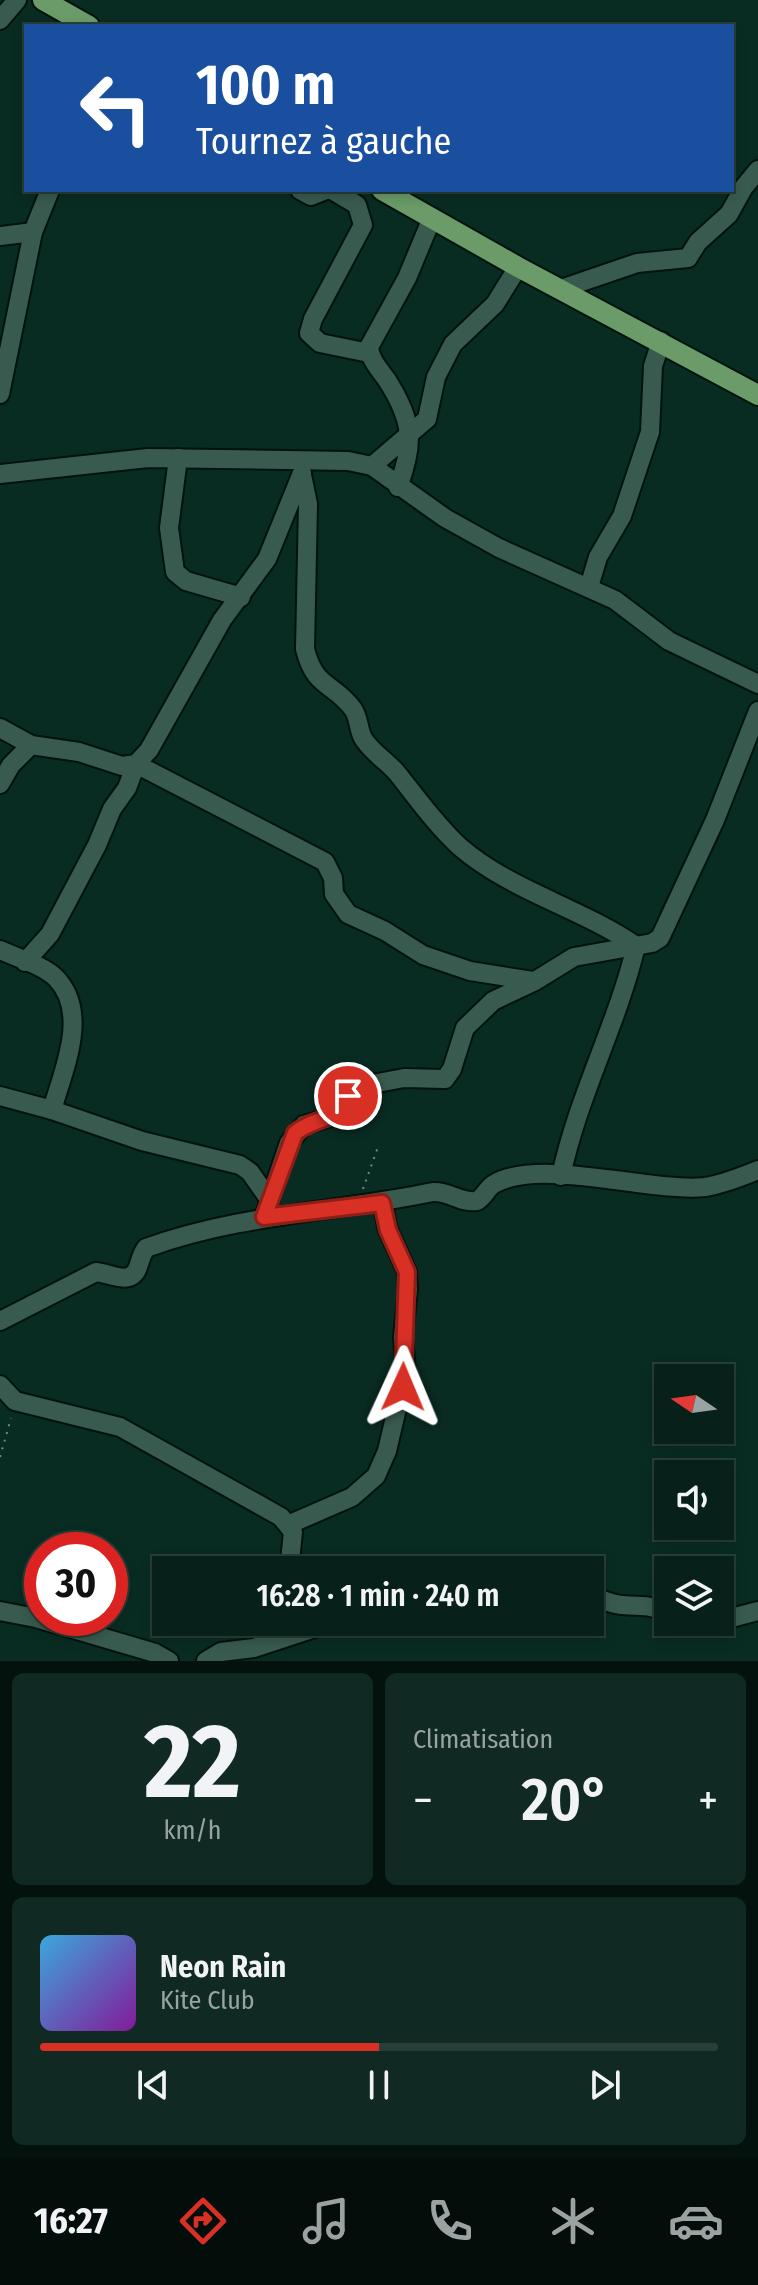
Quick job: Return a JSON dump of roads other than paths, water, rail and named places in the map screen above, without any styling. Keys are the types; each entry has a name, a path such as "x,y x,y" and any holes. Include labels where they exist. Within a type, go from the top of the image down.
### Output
{"main road":[{"path":"43,0 85,24"},
{"path":"386,192 518,267 758,395"}],"street":[{"path":"0,20 17,0"},
{"path":"561,289 637,263 688,258 698,242 729,214 758,170"},
{"path":"0,394 33,232 49,192"},
{"path":"304,192 311,196 323,192"},
{"path":"333,192 357,205 363,225 313,319 309,333 320,343 369,353 396,395 412,435 411,449 398,487"},
{"path":"369,353 432,218"},
{"path":"0,236 33,232"},
{"path":"372,466 412,435 427,419 436,377 453,344 495,304 518,267"},
{"path":"589,587 598,557 622,516 650,432 653,366 661,341"},
{"path":"0,474 178,458 303,469 348,461 372,466 398,487 499,548 615,600 669,641 758,684"},
{"path":"178,458 169,528 175,572 186,581 241,597"},
{"path":"25,962 50,934 97,845 112,809 127,788 136,764 149,750 222,620 267,559 303,469"},
{"path":"303,469 308,504 305,649 310,667 322,684 351,707 361,735 370,748 395,770 428,813 460,846 527,889 604,923 636,946"},
{"path":"266,1208 282,1171 289,1143 304,1125 335,1116 348,1096 367,1085 395,1079 445,1079 452,1069 465,1028 473,1017 506,993 535,981 574,957 652,943 665,930 715,820 758,711"},
{"path":"0,728 31,745 79,752 122,766 136,764 325,862 333,878 334,894 348,914 385,931 423,955 470,971 535,981"},
{"path":"0,784 11,765 31,745"},
{"path":"561,1176 568,1143 612,1029 636,946"},
{"path":"0,950 55,977 67,995 74,1014 69,1048 52,1110"},
{"path":"0,1096 142,1141 240,1165 250,1172 266,1208"},
{"path":"0,1321 96,1272 113,1278 130,1277 138,1271 146,1248 266,1208 359,1206 444,1192 465,1203 477,1201 496,1183 522,1177 561,1176 696,1187 724,1183 758,1170"},
{"path":"290,1524 352,1497 376,1476 387,1451 406,1370 403,1337 408,1289 407,1272 388,1230 382,1203"},
{"path":"0,1385 15,1401 120,1427 206,1477 244,1494 290,1524 293,1539 291,1556"},
{"path":"604,1598 624,1606 647,1604 654,1608"},
{"path":"0,1611 36,1618 155,1653 169,1661"},
{"path":"734,1618 758,1611"},
{"path":"206,1661 221,1652 254,1648 271,1636"}]}
